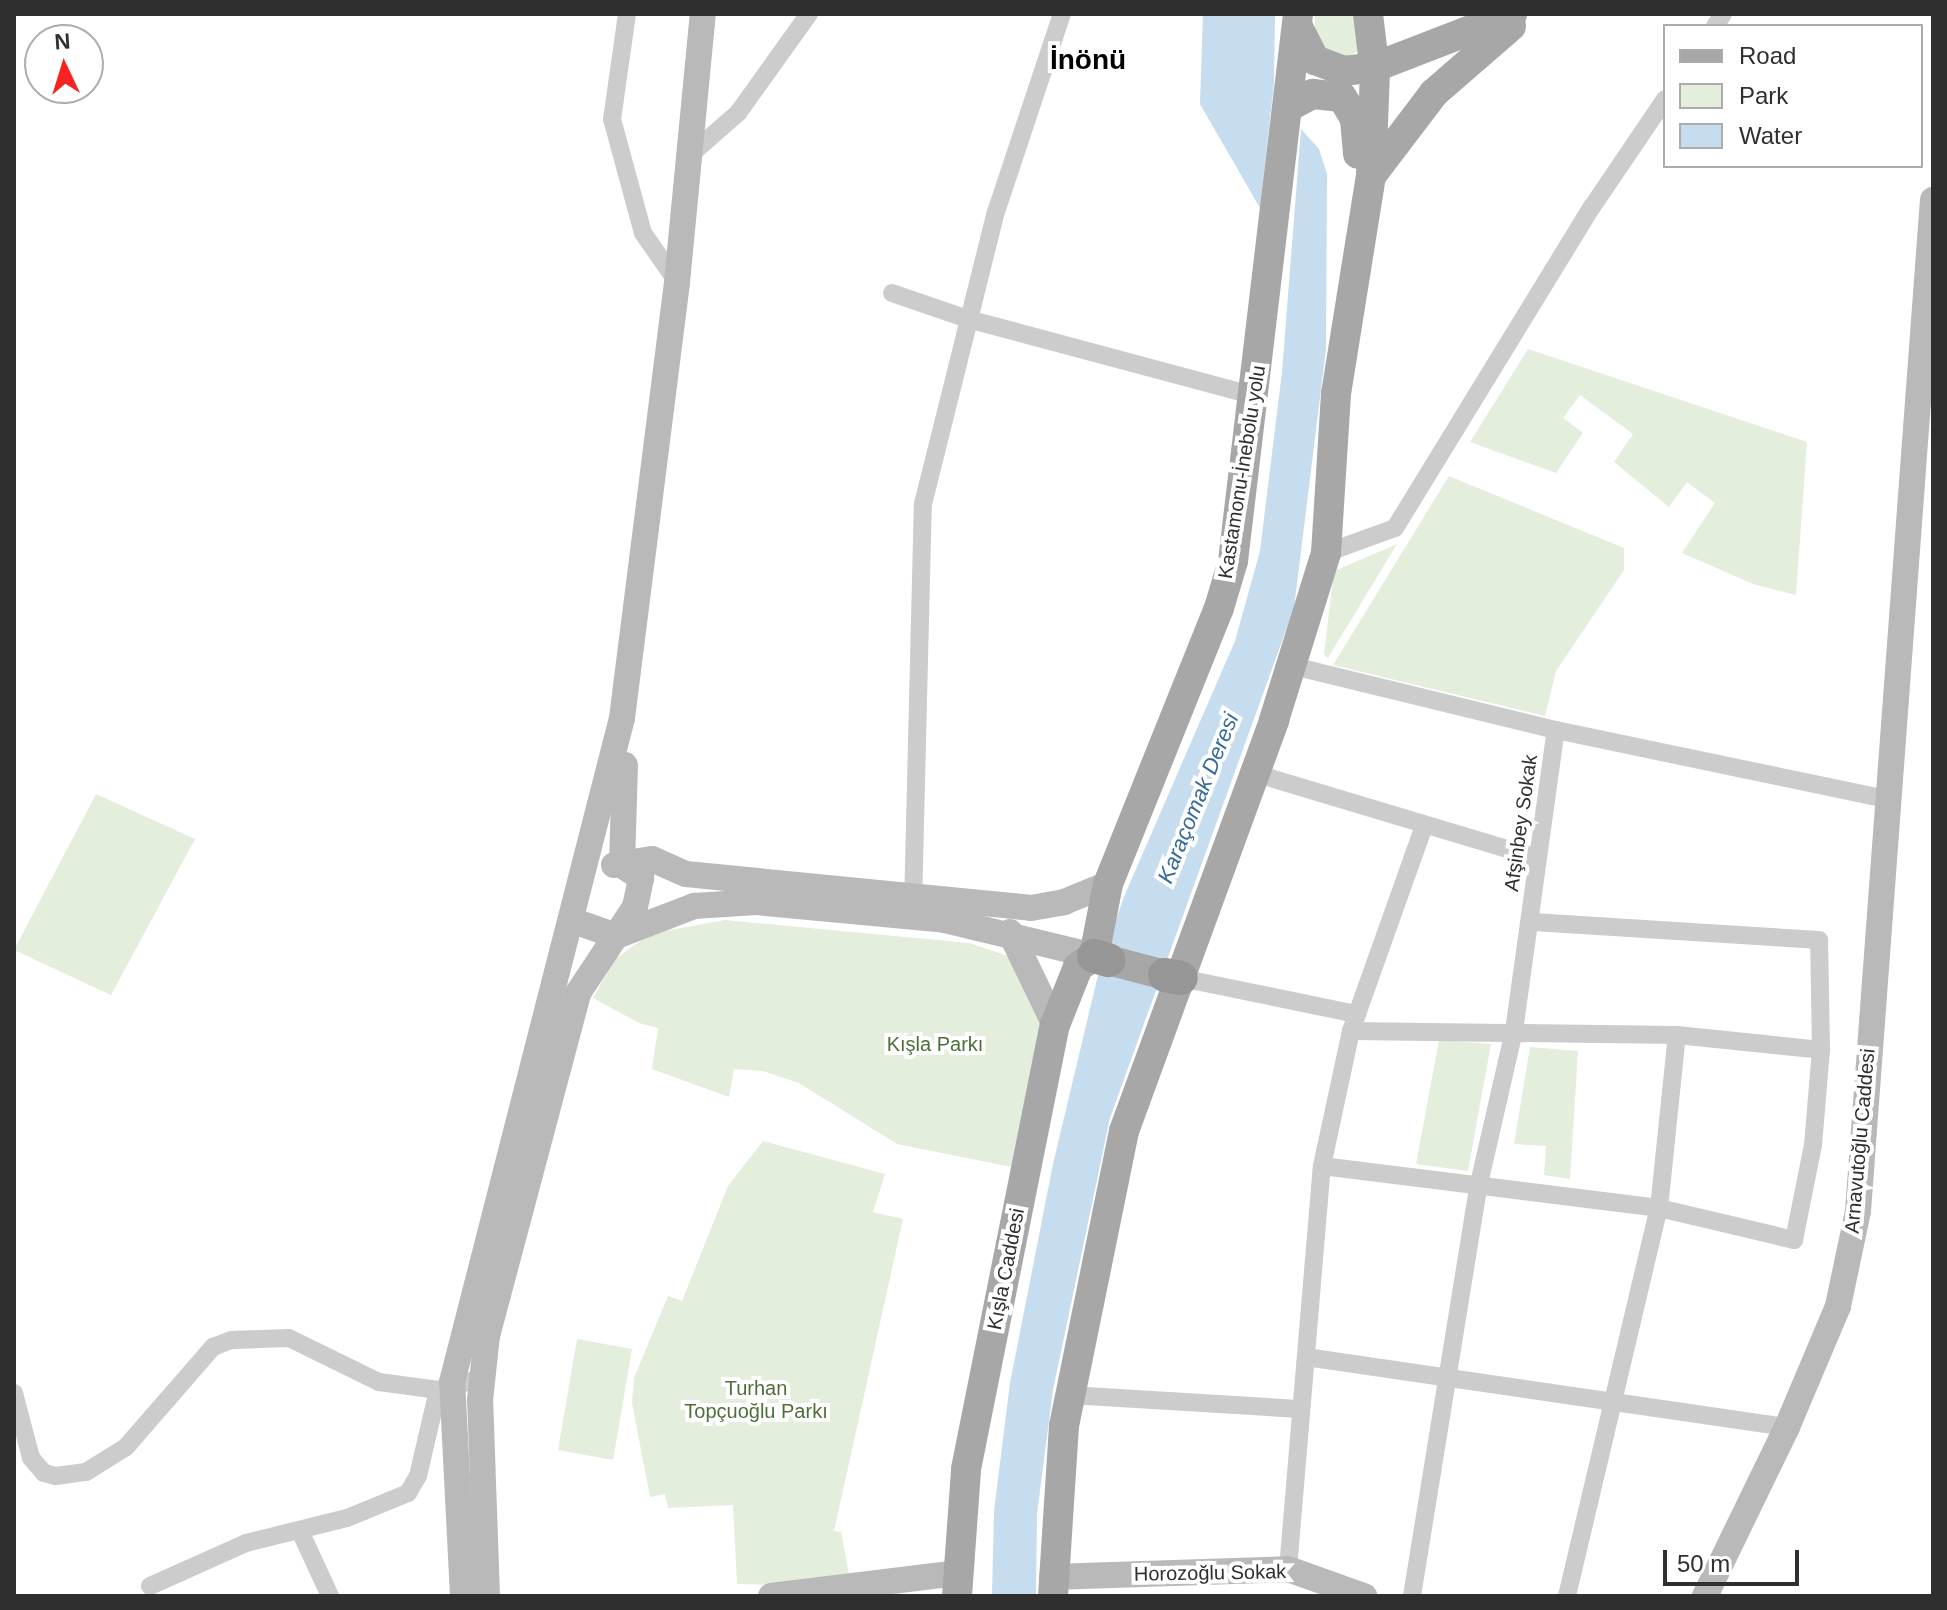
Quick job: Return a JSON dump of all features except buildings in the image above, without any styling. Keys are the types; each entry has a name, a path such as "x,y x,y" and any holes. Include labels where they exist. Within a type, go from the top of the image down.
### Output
{"main road":[{"path":"463,1596 445,1386 587,867 622,718 677,282 703,14"},
{"path":"1053,1586 1070,1395 1124,1131 1173,976 1293,666 1326,553 1336,394 1371,176 1375,67 1368,14"},
{"path":"1298,21 1306,48 1328,68 1375,67 1512,14"},
{"path":"1371,176 1434,93 1472,55 1527,14"},
{"name":"Kastamonu-İnebolu yolu","path":"1101,958 1108,884 1219,608 1233,561 1256,396 1271,237 1290,106 1298,21"},
{"path":"1290,106 1327,93 1350,105 1359,172 1357,264"},
{"name":"Arnavutoğlu Caddesi","path":"1705,1596 1787,1427 1838,1306 1858,1211 1886,799 1933,200"},
{"path":"622,718 622,865"},
{"path":"587,867 652,859 686,874 913,906 1173,976"},
{"path":"487,1596 482,1378 516,1216 578,993 635,907 641,878 622,865"},
{"path":"571,920 616,936 721,901 1031,908 1064,902 1108,884"},
{"path":"1010,932 1055,1025"},
{"name":"Kışla Caddesi","path":"957,1584 966,1469 1055,1025 1078,967 1101,958"},
{"name":"Horozoğlu Sokak","path":"1053,1586 1288,1569 1364,1596"},
{"path":"771,1596 957,1584"}],"street":[{"path":"627,14 612,119 643,233 677,282"},
{"path":"690,155 738,113 809,14"},
{"path":"913,906 923,504 996,212 1062,14"},
{"path":"1326,553 1395,528 1592,207 1663,102"},
{"path":"892,293 968,319 1256,396"},
{"path":"1293,666 1556,730 1886,799"},
{"name":"Afşinbey Sokak","path":"1412,1596 1478,1188 1514,1031 1556,730"},
{"path":"1254,773 1538,858"},
{"path":"1288,1569 1299,1409 1322,1166 1354,1023 1424,826"},
{"path":"1322,1166 1478,1188 1659,1208 1794,1240 1813,1145 1821,1050 1819,940 1530,922"},
{"path":"1173,976 1354,1023 1677,1035 1821,1050"},
{"path":"1567,1596 1610,1399 1659,1208 1677,1035"},
{"path":"14,1393 31,1458 44,1473 56,1476 86,1472 126,1447 213,1347 231,1340 289,1338 379,1382 445,1386 482,1378"},
{"path":"1306,1357 1787,1427"},
{"path":"150,1586 246,1543 347,1518 408,1493 418,1476 445,1386"},
{"path":"1070,1395 1299,1409"},
{"path":"300,1531 330,1596"}],"green space":[{"path":"1315,14 1355,14 1358,52 1344,57 1326,52 1315,39"},
{"path":"1528,349 1807,442 1796,595 1753,584 1682,553 1715,503 1687,482 1669,507 1614,462 1633,434 1580,395 1563,418 1583,433 1556,473 1470,442"},
{"path":"1449,476 1624,548 1624,570 1556,671 1545,716 1333,665"},
{"path":"1397,544 1328,658 1324,654 1334,571"},
{"path":"96,794 195,839 111,995 14,950"},
{"name":"Kışla Parkı","path":"725,920 969,943 1008,956 1044,1021 1012,1167 897,1144 799,1083 763,1071 734,1069 729,1097 652,1069 658,1028 639,1023 593,998 615,959 640,941 664,931"},
{"path":"1439,1040 1491,1044 1468,1171 1416,1164"},
{"path":"1530,1047 1578,1051 1570,1179 1544,1175 1546,1146 1514,1144"},
{"name":"Turhan Topçuoğlu Parkı","path":"763,1141 885,1174 873,1212 903,1219 834,1531 841,1532 849,1574 805,1586 737,1584 733,1505 668,1508 665,1494 650,1497 632,1403 634,1378 668,1296 682,1301 728,1186"},
{"path":"577,1339 632,1349 613,1460 558,1450"}],"water":[{"path":"1203,14 1275,14 1274,83 1260,208 1200,104"},
{"name":"Karaçomak Deresi","path":"1301,129 1319,149 1327,174 1326,349 1294,608 1110,1118 1053,1390 1037,1514 1036,1596 992,1596 994,1511 1010,1383 1053,1164 1099,971 1123,899 1235,641 1260,551 1282,372"}],"district":[{"name":"İnönü","path":"1088,60"}]}
